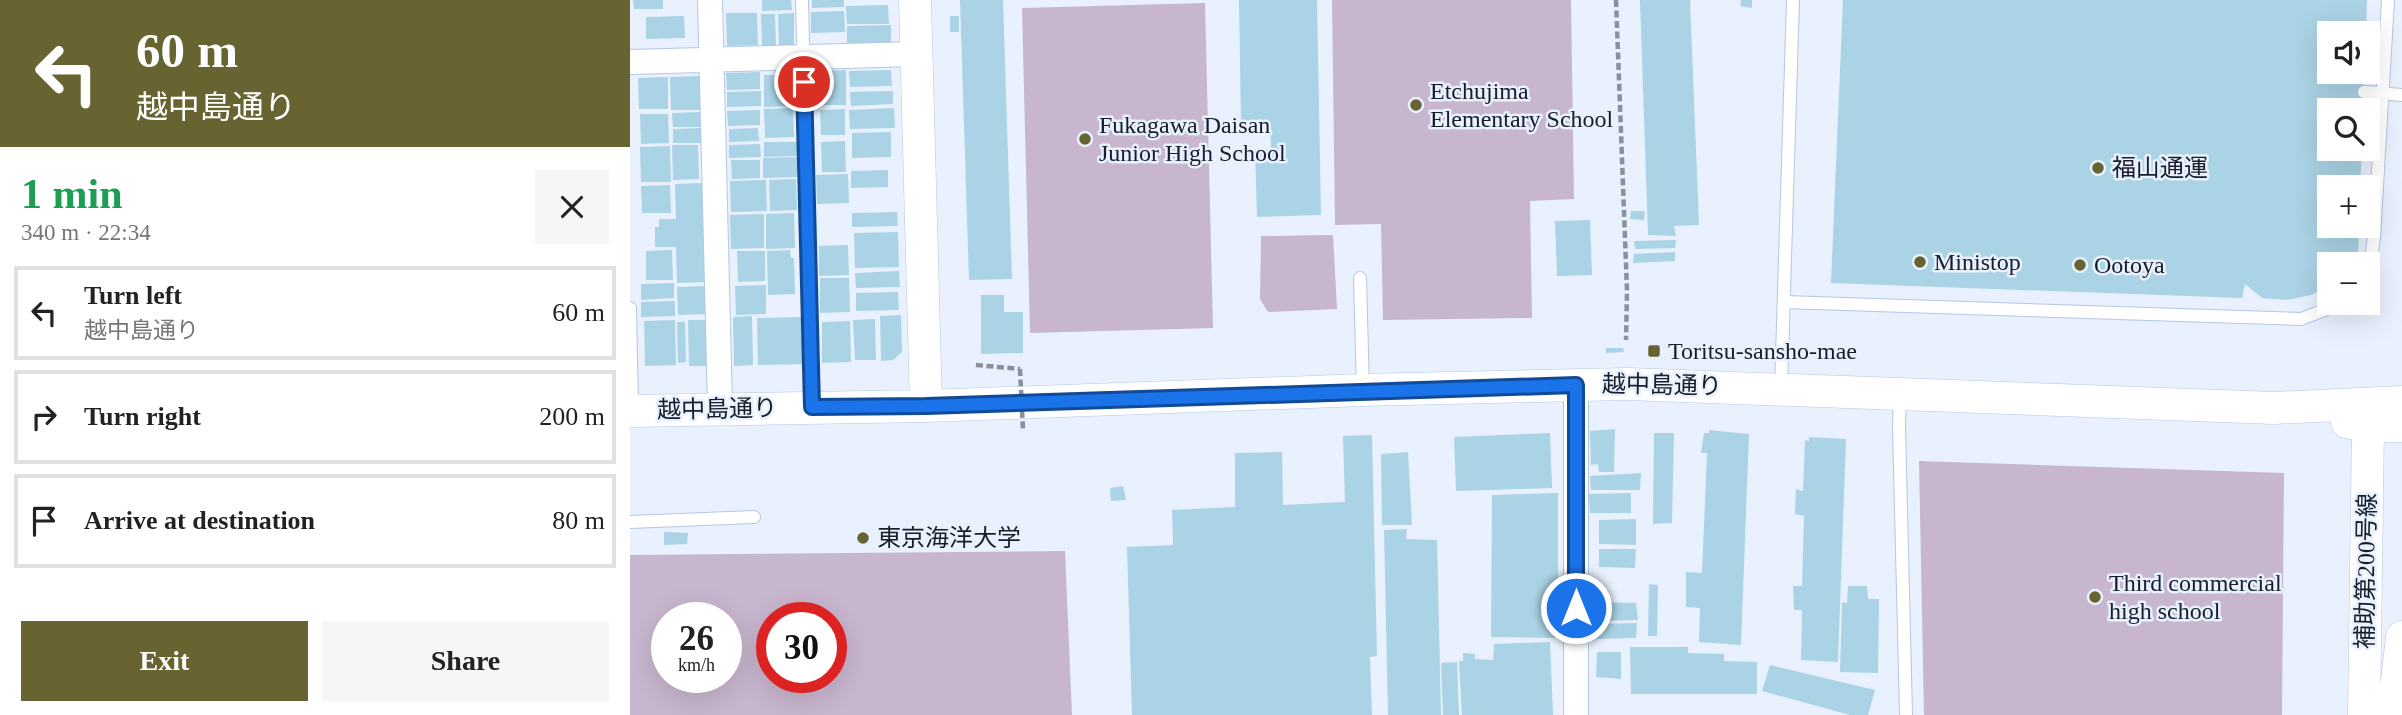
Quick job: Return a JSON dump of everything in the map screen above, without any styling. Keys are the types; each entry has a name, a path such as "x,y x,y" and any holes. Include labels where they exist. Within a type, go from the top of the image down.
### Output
{"street":[{"path":"710,0 720,408"},
{"path":"915,0 926,406"},
{"path":"630,62 916,54"},
{"name":"越中島通り","path":"631,411 926,406 1363,390 1642,384 2274,408 2402,402"},
{"path":"1576,385 1576,715"},
{"name":"越中島通り","path":"2274,408 2368,426 2402,426"},
{"name":"補助第200号線","path":"2364,715 2368,426"},
{"name":"補助第200号線","path":"2393,715 2402,637"}],"lane":[{"path":"802,0 812,407"},
{"path":"1781,388 1793,0"},
{"path":"2372,252 2388,0"},
{"path":"2364,92 2402,95"},
{"path":"1360,278 1363,390"},
{"path":"1784,302 2301,319 2317,313"},
{"path":"630,308 631,411"},
{"path":"1900,394 1906,715"},
{"path":"630,522 754,517"}],"path":[{"path":"1616,0 1627,291 1626,340"},
{"path":"976,365 1020,369 1023,429"}],"shaded area":[{"path":"1332,0 1571,0 1574,199 1530,201 1532,318 1383,320 1381,224 1335,225"},
{"path":"1205,3 1213,328 1030,333 1022,8"},
{"path":"1333,235 1337,309 1268,312 1260,299 1261,236"},
{"name":"Third commercial high school","path":"1919,461 2284,473 2282,715 1924,715"},
{"path":"1065,551 1072,715 630,715 630,555"}],"building":[{"path":"633,0 663,0 663,9 634,9"},
{"path":"762,0 791,0 792,10 762,11"},
{"path":"812,0 844,0 844,7 812,8"},
{"path":"960,0 1003,0 1012,279 969,280"},
{"path":"1239,0 1317,0 1321,215 1257,217 1255,149 1271,149 1270,122 1241,122"},
{"path":"1640,0 1690,0 1699,225 1674,226 1676,236 1648,235"},
{"path":"1741,0 1752,0 1752,8 1740,6"},
{"name":"福山通運","path":"1843,0 2367,0 2366,21 2317,21 2317,84 2364,84 2363,98 2317,98 2317,161 2361,161 2361,175 2317,175 2317,238 2359,238 2358,252 2317,252 2317,292 2287,300 2262,298 2245,284 2242,298 1831,283"},
{"path":"888,5 889,24 847,24 846,6"},
{"path":"844,11 845,32 811,33 811,12"},
{"path":"726,13 757,13 758,45 727,46"},
{"path":"794,13 794,46 779,46 778,14"},
{"path":"761,14 775,14 776,46 762,47"},
{"path":"684,16 685,38 646,39 646,17"},
{"path":"950,16 959,16 959,32 950,32"},
{"path":"891,25 891,43 847,44 847,26"},
{"path":"846,70 846,105 815,105 815,71"},
{"path":"891,70 892,86 850,87 849,71"},
{"path":"760,72 760,89 727,90 726,73"},
{"path":"764,75 795,75 796,106 764,107"},
{"path":"702,76 703,110 671,110 670,77"},
{"path":"668,77 668,109 639,109 638,78"},
{"path":"761,91 761,106 727,107 727,92"},
{"path":"893,91 893,104 851,106 850,92"},
{"path":"793,108 794,137 765,138 764,109"},
{"path":"894,108 895,128 850,129 849,110"},
{"path":"845,109 845,135 821,135 820,110"},
{"path":"760,110 760,125 728,126 727,111"},
{"path":"701,112 701,127 673,127 672,113"},
{"path":"640,114 668,114 669,143 641,144"},
{"path":"702,128 703,143 673,143 673,129"},
{"path":"758,128 759,141 729,142 729,129"},
{"path":"891,132 891,157 852,158 852,133"},
{"path":"845,141 846,172 822,172 821,142"},
{"path":"764,142 798,142 798,156 764,157"},
{"path":"760,144 761,157 729,158 729,145"},
{"path":"672,145 698,145 699,179 673,180"},
{"path":"670,146 671,182 641,182 640,147"},
{"path":"797,157 797,177 763,178 763,158"},
{"path":"731,160 760,160 760,178 732,179"},
{"path":"888,170 888,187 851,188 851,171"},
{"path":"848,174 849,203 817,204 816,175"},
{"path":"796,179 797,210 770,211 769,180"},
{"path":"766,180 767,211 731,212 730,181"},
{"path":"704,183 706,282 677,283 676,247 655,247 655,227 659,227 659,219 676,219 675,184"},
{"path":"670,185 671,213 642,213 641,186"},
{"path":"1631,211 1645,211 1644,220 1630,219"},
{"path":"897,212 898,226 852,227 852,213"},
{"path":"794,213 795,248 766,249 766,214"},
{"path":"764,214 764,248 731,249 730,215"},
{"path":"1590,220 1592,275 1557,276 1555,221"},
{"path":"898,232 899,267 855,268 854,233"},
{"path":"1676,240 1675,248 1635,249 1634,241"},
{"path":"848,245 849,275 819,276 819,246"},
{"path":"672,250 673,280 646,280 646,251"},
{"path":"790,250 791,258 794,258 795,294 768,295 767,251"},
{"path":"737,251 765,251 765,281 738,282"},
{"path":"1675,252 1675,261 1633,263 1634,254"},
{"path":"899,271 900,287 856,288 855,273"},
{"path":"820,278 849,278 850,312 820,313"},
{"path":"674,283 674,298 641,300 641,284"},
{"path":"766,285 766,314 736,315 735,286"},
{"path":"707,286 708,314 678,315 677,287"},
{"path":"898,292 899,310 856,311 856,293"},
{"path":"981,295 1004,295 1004,312 1023,312 1023,353 981,354"},
{"path":"675,301 675,316 641,317 641,302"},
{"path":"901,315 902,352 893,360 881,361 880,316"},
{"path":"752,316 753,365 734,366 733,317"},
{"path":"802,317 803,364 758,365 757,318"},
{"path":"875,319 876,360 855,360 853,320"},
{"path":"675,320 676,365 645,366 644,321"},
{"path":"688,320 709,320 710,366 689,366"},
{"path":"850,321 851,362 822,363 822,322"},
{"path":"677,322 685,322 686,362 678,363"},
{"path":"1606,348 1623,348 1624,352 1606,353"},
{"path":"1615,429 1614,472 1599,472 1598,464 1591,465 1590,431"},
{"path":"1709,430 1749,434 1741,645 1699,642 1700,608 1686,607 1686,572 1702,573 1707,453 1701,453 1704,433 1709,433"},
{"path":"1550,433 1552,488 1456,491 1454,437"},
{"path":"1654,433 1674,433 1672,523 1653,524"},
{"path":"1372,435 1377,656 1370,657 1372,715 1132,715 1127,547 1173,545 1172,510 1235,507 1235,453 1282,452 1283,505 1345,502 1343,436"},
{"path":"1809,437 1846,439 1838,662 1801,660 1802,610 1794,610 1793,586 1802,586 1804,516 1795,514 1796,489 1803,491 1805,440 1809,441"},
{"path":"1408,452 1412,525 1382,525 1381,454"},
{"path":"1641,473 1640,490 1591,490 1590,476"},
{"path":"1123,486 1126,500 1111,501 1110,488"},
{"path":"1558,493 1558,638 1491,637 1492,495"},
{"path":"1631,493 1631,513 1590,513 1589,494"},
{"path":"1636,519 1636,545 1599,544 1599,520"},
{"path":"1407,529 1406,539 1437,540 1441,715 1388,715 1384,530"},
{"path":"664,532 688,533 687,544 664,545"},
{"path":"1599,549 1636,549 1635,568 1599,567"},
{"path":"1649,584 1658,585 1657,636 1648,636"},
{"path":"1848,586 1867,586 1868,599 1879,599 1878,673 1840,672 1842,602 1847,603"},
{"path":"1596,602 1636,603 1638,620 1596,621"},
{"path":"1637,623 1636,638 1596,639 1596,624"},
{"path":"1550,642 1553,715 1462,715 1459,661 1463,661 1463,653 1475,654 1475,659 1493,660 1494,644"},
{"path":"1630,647 1688,647 1688,653 1724,654 1724,661 1757,662 1757,694 1631,694"},
{"path":"1597,652 1621,652 1621,679 1596,677"},
{"path":"1457,662 1459,715 1443,715 1441,663"},
{"path":"1770,665 1875,690 1868,715 1850,715 1762,691"}],"place":[{"name":"Etchujima Elementary School","path":"1416,105"},
{"name":"Fukagawa Daisan Junior High School","path":"1085,139"},
{"name":"福山通運","path":"2098,168"},
{"name":"Ministop","path":"1920,262"},
{"name":"Ootoya","path":"2080,265"},
{"name":"Toritsu-sansho-mae","path":"1654,351"},
{"name":"東京海洋大学","path":"863,538"},
{"name":"Third commercial high school","path":"2095,597"}],"route":[{"path":"804,82 812,407 926,406 1576,385 1576,608"}]}
